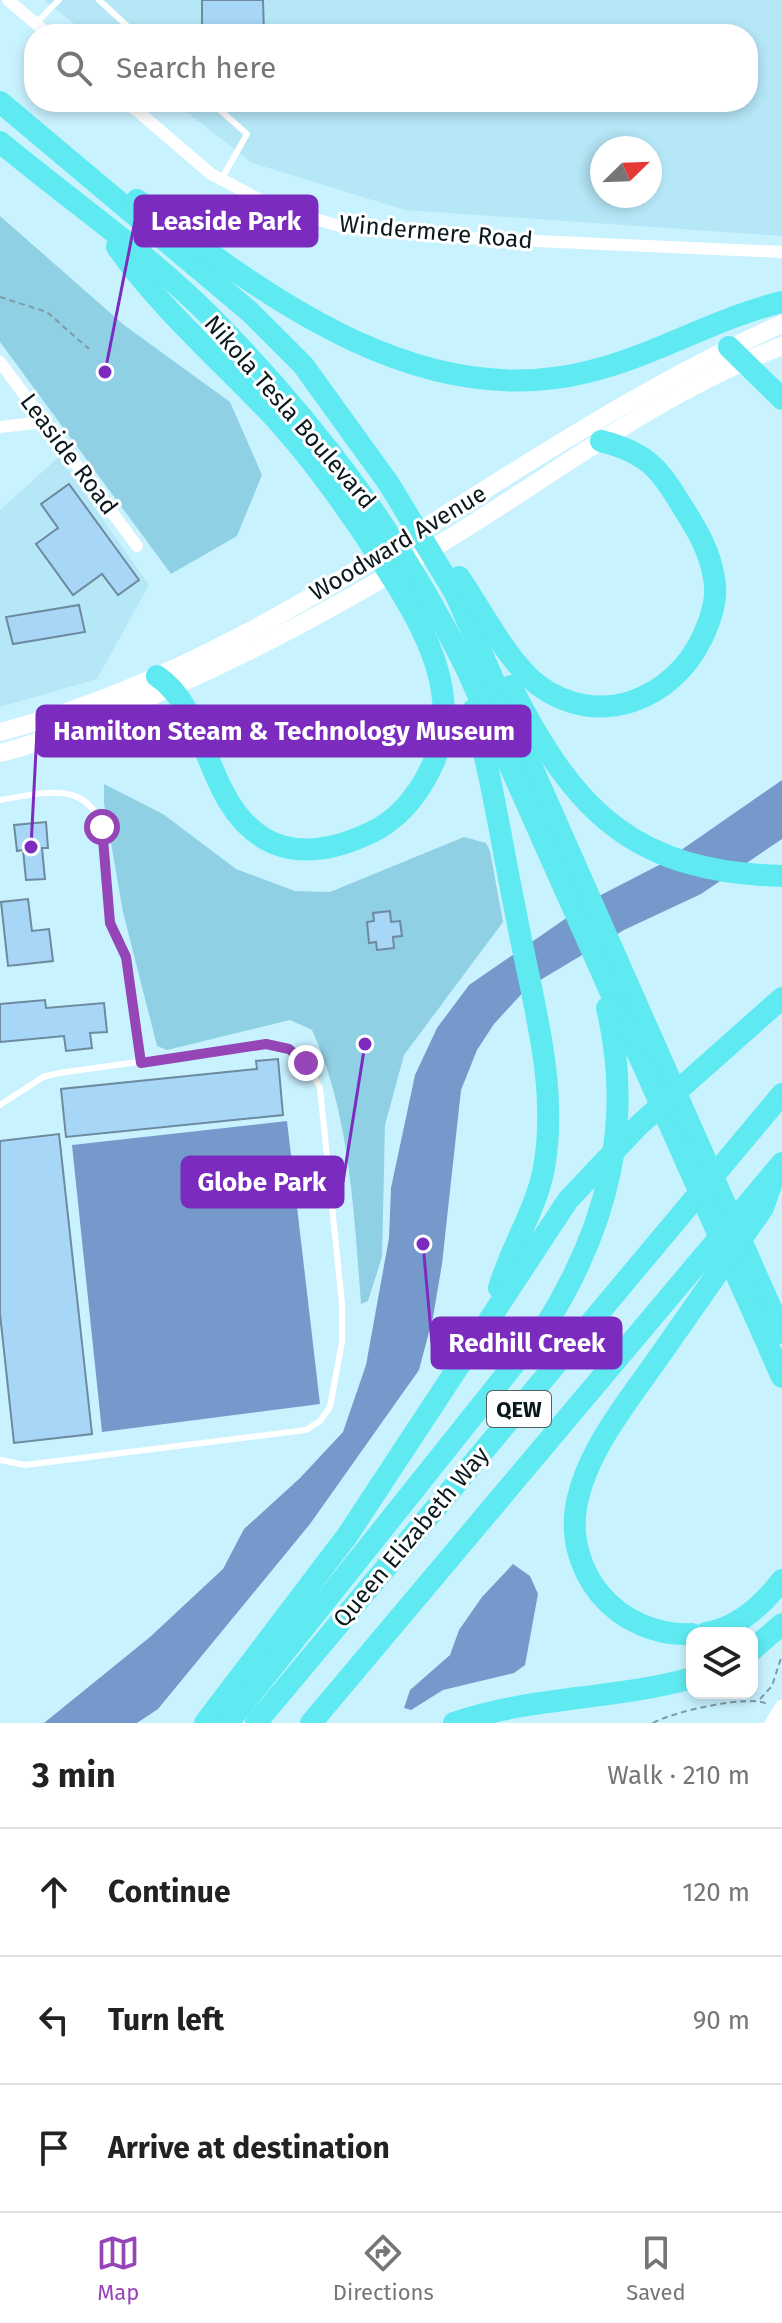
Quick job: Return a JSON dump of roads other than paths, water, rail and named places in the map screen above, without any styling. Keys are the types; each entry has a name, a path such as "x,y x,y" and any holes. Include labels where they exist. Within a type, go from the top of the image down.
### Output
{"highway":[{"path":"0,100 248,277 334,331 407,364 444,374 493,382 570,376 632,359 738,315 782,302"},
{"name":"Nikola Tesla Boulevard","path":"0,100 249,311 303,365 344,419 427,541 455,593"},
{"name":"Nikola Tesla Boulevard","path":"0,142 213,319 287,402 386,525 440,615"},
{"path":"100,223 141,280 275,418 339,494 402,592 430,646 441,675 443,731 437,757 426,779 391,821 337,845 295,848 267,840 242,821 222,790 165,682"},
{"path":"736,354 782,399"},
{"path":"344,419 393,477 501,640 536,683 577,705 606,707 639,701 665,687 682,670 697,650 711,620 715,580 699,533 661,472 641,454 601,441"},
{"path":"455,593 491,646 557,769 607,823 654,853 703,869 782,876"},
{"path":"228,1723 547,1323 591,1242 603,1208 618,1089 614,1039 597,967 565,867 455,593"},
{"path":"440,615 565,867 782,1333"},
{"path":"440,615 482,743 543,1055 549,1126 543,1169 535,1197 504,1272 492,1313"},
{"path":"597,967 782,1377"},
{"path":"205,1723 347,1536 568,1200 639,1125 782,998"},
{"name":"Queen Elizabeth Way","path":"256,1723 782,1094"},
{"path":"686,1633 651,1629 621,1615 603,1598 589,1580 577,1547 576,1509 583,1480 619,1415 763,1208 779,1166"},
{"name":"Queen Elizabeth Way","path":"311,1723 779,1166"},
{"path":"728,1627 745,1619 782,1580"},
{"path":"758,1645 782,1624"},
{"path":"454,1723 486,1712 617,1693 686,1679"}],"main road":[{"name":"Woodward Avenue","path":"0,753 165,682 361,578 460,531 782,324"},
{"name":"Woodward Avenue","path":"361,578 449,513 661,383 736,354 782,346"},
{"name":"Woodward Avenue","path":"0,732 165,682"}],"street":[{"path":"8,0 35,23"},
{"name":"Windermere Road","path":"139,112 221,180 274,207 343,227 468,238 782,252"},
{"name":"Leaside Road","path":"0,362 137,546"},
{"path":"0,427 44,422"}],"lane":[{"path":"35,23 59,0"},
{"path":"99,0 125,24"},
{"path":"221,180 247,134 222,112"},
{"path":"0,800 63,791 83,799 97,814 102,827 110,923 126,957 141,1063"},
{"path":"0,1105 43,1077 266,1044 295,1053 311,1069 323,1105 342,1304 342,1342 332,1401 320,1421 300,1432 25,1465 0,1460"}],"place":[{"name":"Leaside Park","path":"105,372"},
{"name":"Hamilton Steam & Technology Museum","path":"31,847"},
{"name":"Globe Park","path":"365,1044"},
{"name":"Redhill Creek","path":"423,1244"}]}
